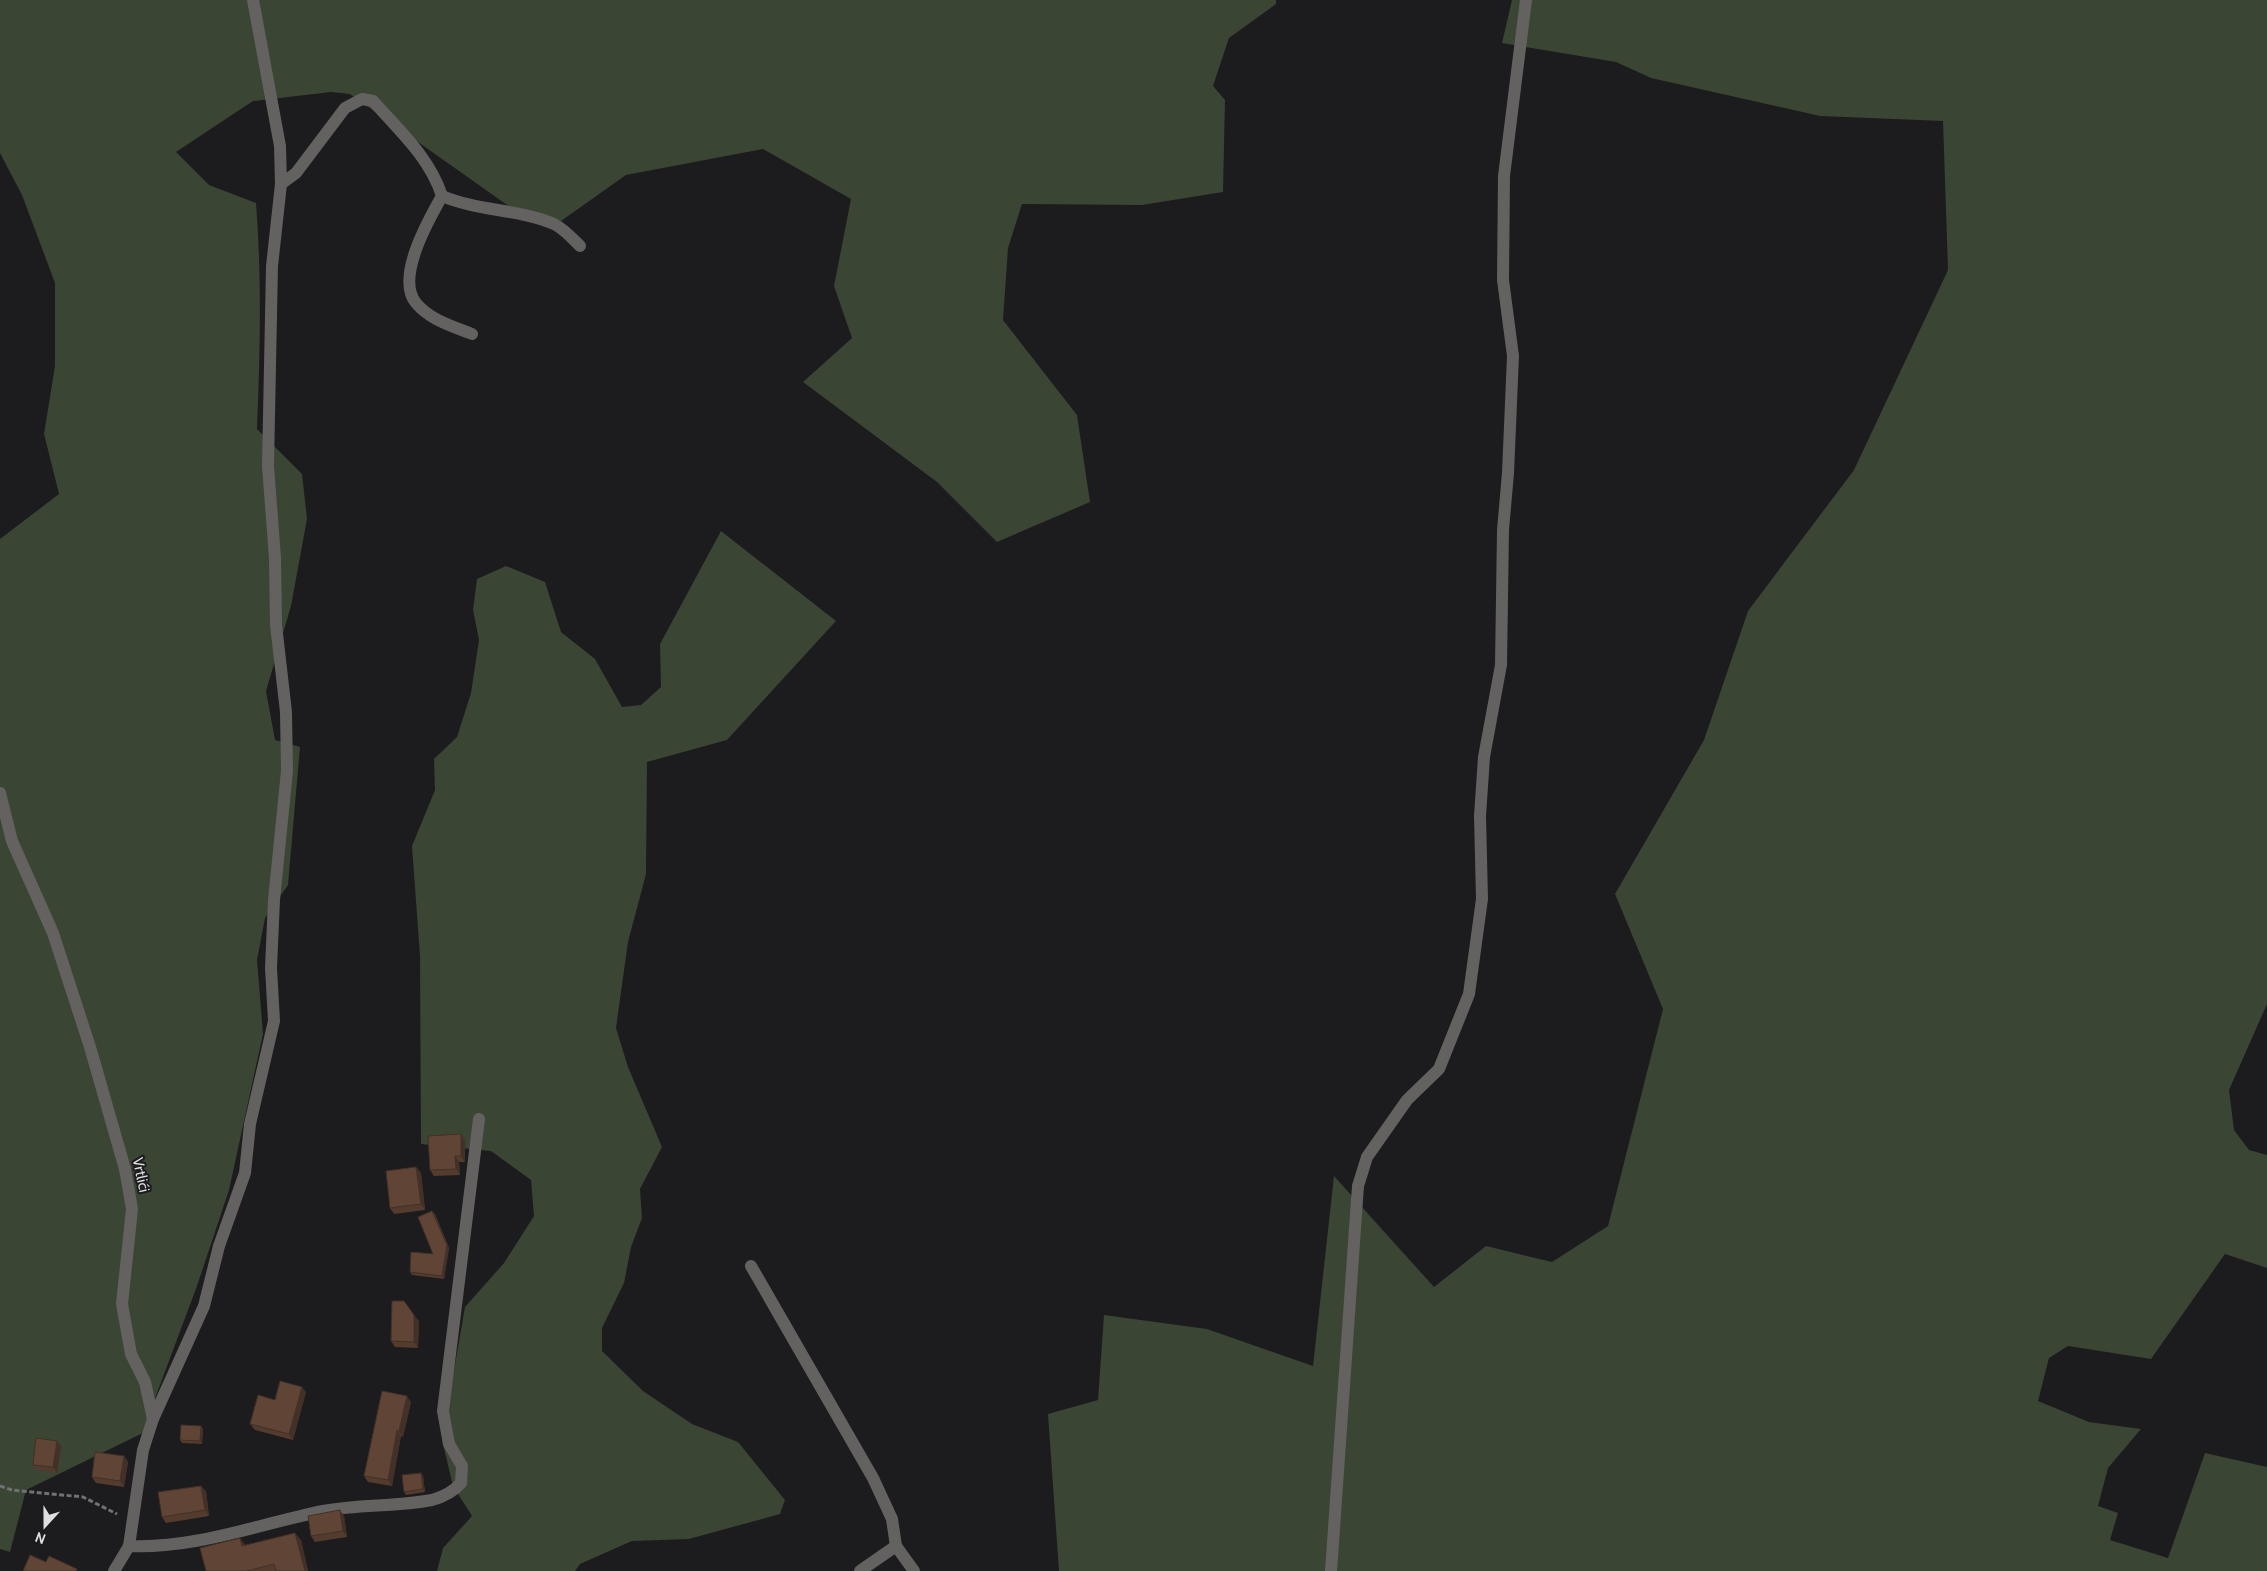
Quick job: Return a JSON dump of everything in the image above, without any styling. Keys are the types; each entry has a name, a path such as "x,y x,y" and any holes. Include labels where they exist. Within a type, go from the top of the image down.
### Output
{"street":[{"path":"114,1571 129,1546 143,1450 153,1419 204,1306 219,1246 245,1173 250,1124 274,1020 271,968 274,900 287,771 286,712 276,625 275,558 268,466 272,266 281,184 280,146 253,0"},
{"path":"1331,1571 1358,1186 1367,1157 1407,1100 1438,1069 1469,994 1482,898 1480,816 1483,766 1501,666 1503,530 1508,473 1513,356 1503,280 1504,176 1526,0"},
{"path":"281,184 296,173 345,108 362,99 373,101 419,153 437,181 442,196 429,218 414,254 409,286 414,301 428,314 472,334"},
{"path":"442,196 462,204 508,212 555,225 580,246"},
{"name":"Vrtlići","path":"0,793 15,848 53,933 90,1047 124,1169 132,1209 122,1304 131,1354 145,1382 153,1419"},
{"path":"129,1546 162,1547 325,1511 400,1505 435,1499 451,1492 461,1483 462,1466 449,1444 443,1411 479,1119"},
{"path":"751,1266 873,1478 892,1519 896,1546 914,1571"},
{"path":"860,1571 896,1546"}],"path":[{"path":"0,1486 12,1490 83,1497 133,1522"}],"green space":[{"path":"0,0 1276,0 1276,4 1229,38 1213,86 1225,100 1223,192 1142,205 1022,204 1008,248 1003,320 1077,415 1090,502 997,542 937,482 803,382 852,338 834,286 851,199 763,149 626,175 561,221 520,214 350,94 331,92 253,101 176,152 209,185 256,203 260,316 257,429 302,474 307,519 291,606 266,691 275,740 300,747 288,885 265,918 257,960 263,1034 229,1190 197,1286 148,1417 145,1432 26,1490 10,1552 0,1549 0,539 59,494 44,434 55,366 55,283 22,195 0,153"},
{"path":"1512,0 2267,0 2267,1004 2229,1090 2234,1130 2249,1150 2267,1155 2267,1268 2225,1254 2151,1359 2068,1346 2049,1358 2038,1401 2089,1422 2141,1429 2108,1468 2098,1506 2118,1513 2110,1540 2168,1558 2205,1453 2267,1467 2267,1571 1059,1571 1048,1414 1098,1400 1104,1315 1207,1329 1313,1366 1334,1176 1434,1287 1486,1246 1552,1262 1608,1226 1663,1009 1615,894 1704,740 1748,611 1854,470 1948,270 1943,121 1820,116 1651,78 1616,62 1502,43"},
{"path":"721,531 836,621 727,740 647,762 646,874 628,942 616,1028 628,1067 662,1147 640,1189 642,1218 631,1247 624,1283 602,1328 602,1351 643,1391 692,1424 738,1442 785,1500 780,1514 689,1539 632,1541 580,1564 575,1571 437,1571 443,1548 472,1516 453,1486 442,1440 465,1307 504,1263 534,1216 531,1180 491,1151 421,1144 420,956 412,846 435,790 434,759 457,737 471,693 479,640 473,610 477,579 506,566 545,582 561,632 595,659 622,707 641,705 661,687 660,644"}],"building":[{"path":"461,1134 461,1156 455,1156 456,1169 430,1170 428,1136"},
{"path":"416,1167 421,1204 390,1208 386,1171"},
{"path":"432,1211 447,1245 442,1276 410,1272 411,1252 433,1254 418,1217"},
{"path":"392,1301 404,1301 414,1315 414,1342 391,1341"},
{"path":"280,1381 302,1387 289,1434 250,1424 258,1395 275,1400"},
{"path":"382,1391 407,1396 399,1431 397,1430 388,1480 364,1476"},
{"path":"181,1425 201,1426 200,1441 180,1440"},
{"path":"36,1438 57,1441 53,1467 33,1465"},
{"path":"95,1452 124,1456 120,1481 92,1477"},
{"path":"421,1473 423,1489 404,1492 402,1475"},
{"path":"201,1486 205,1510 162,1517 158,1492"},
{"path":"340,1510 343,1531 311,1536 308,1516"},
{"path":"295,1533 305,1571 276,1571 274,1564 247,1571 206,1571 200,1548 240,1538 242,1546"},
{"path":"30,1555 46,1562 49,1556 77,1569 76,1571 23,1571"}]}
